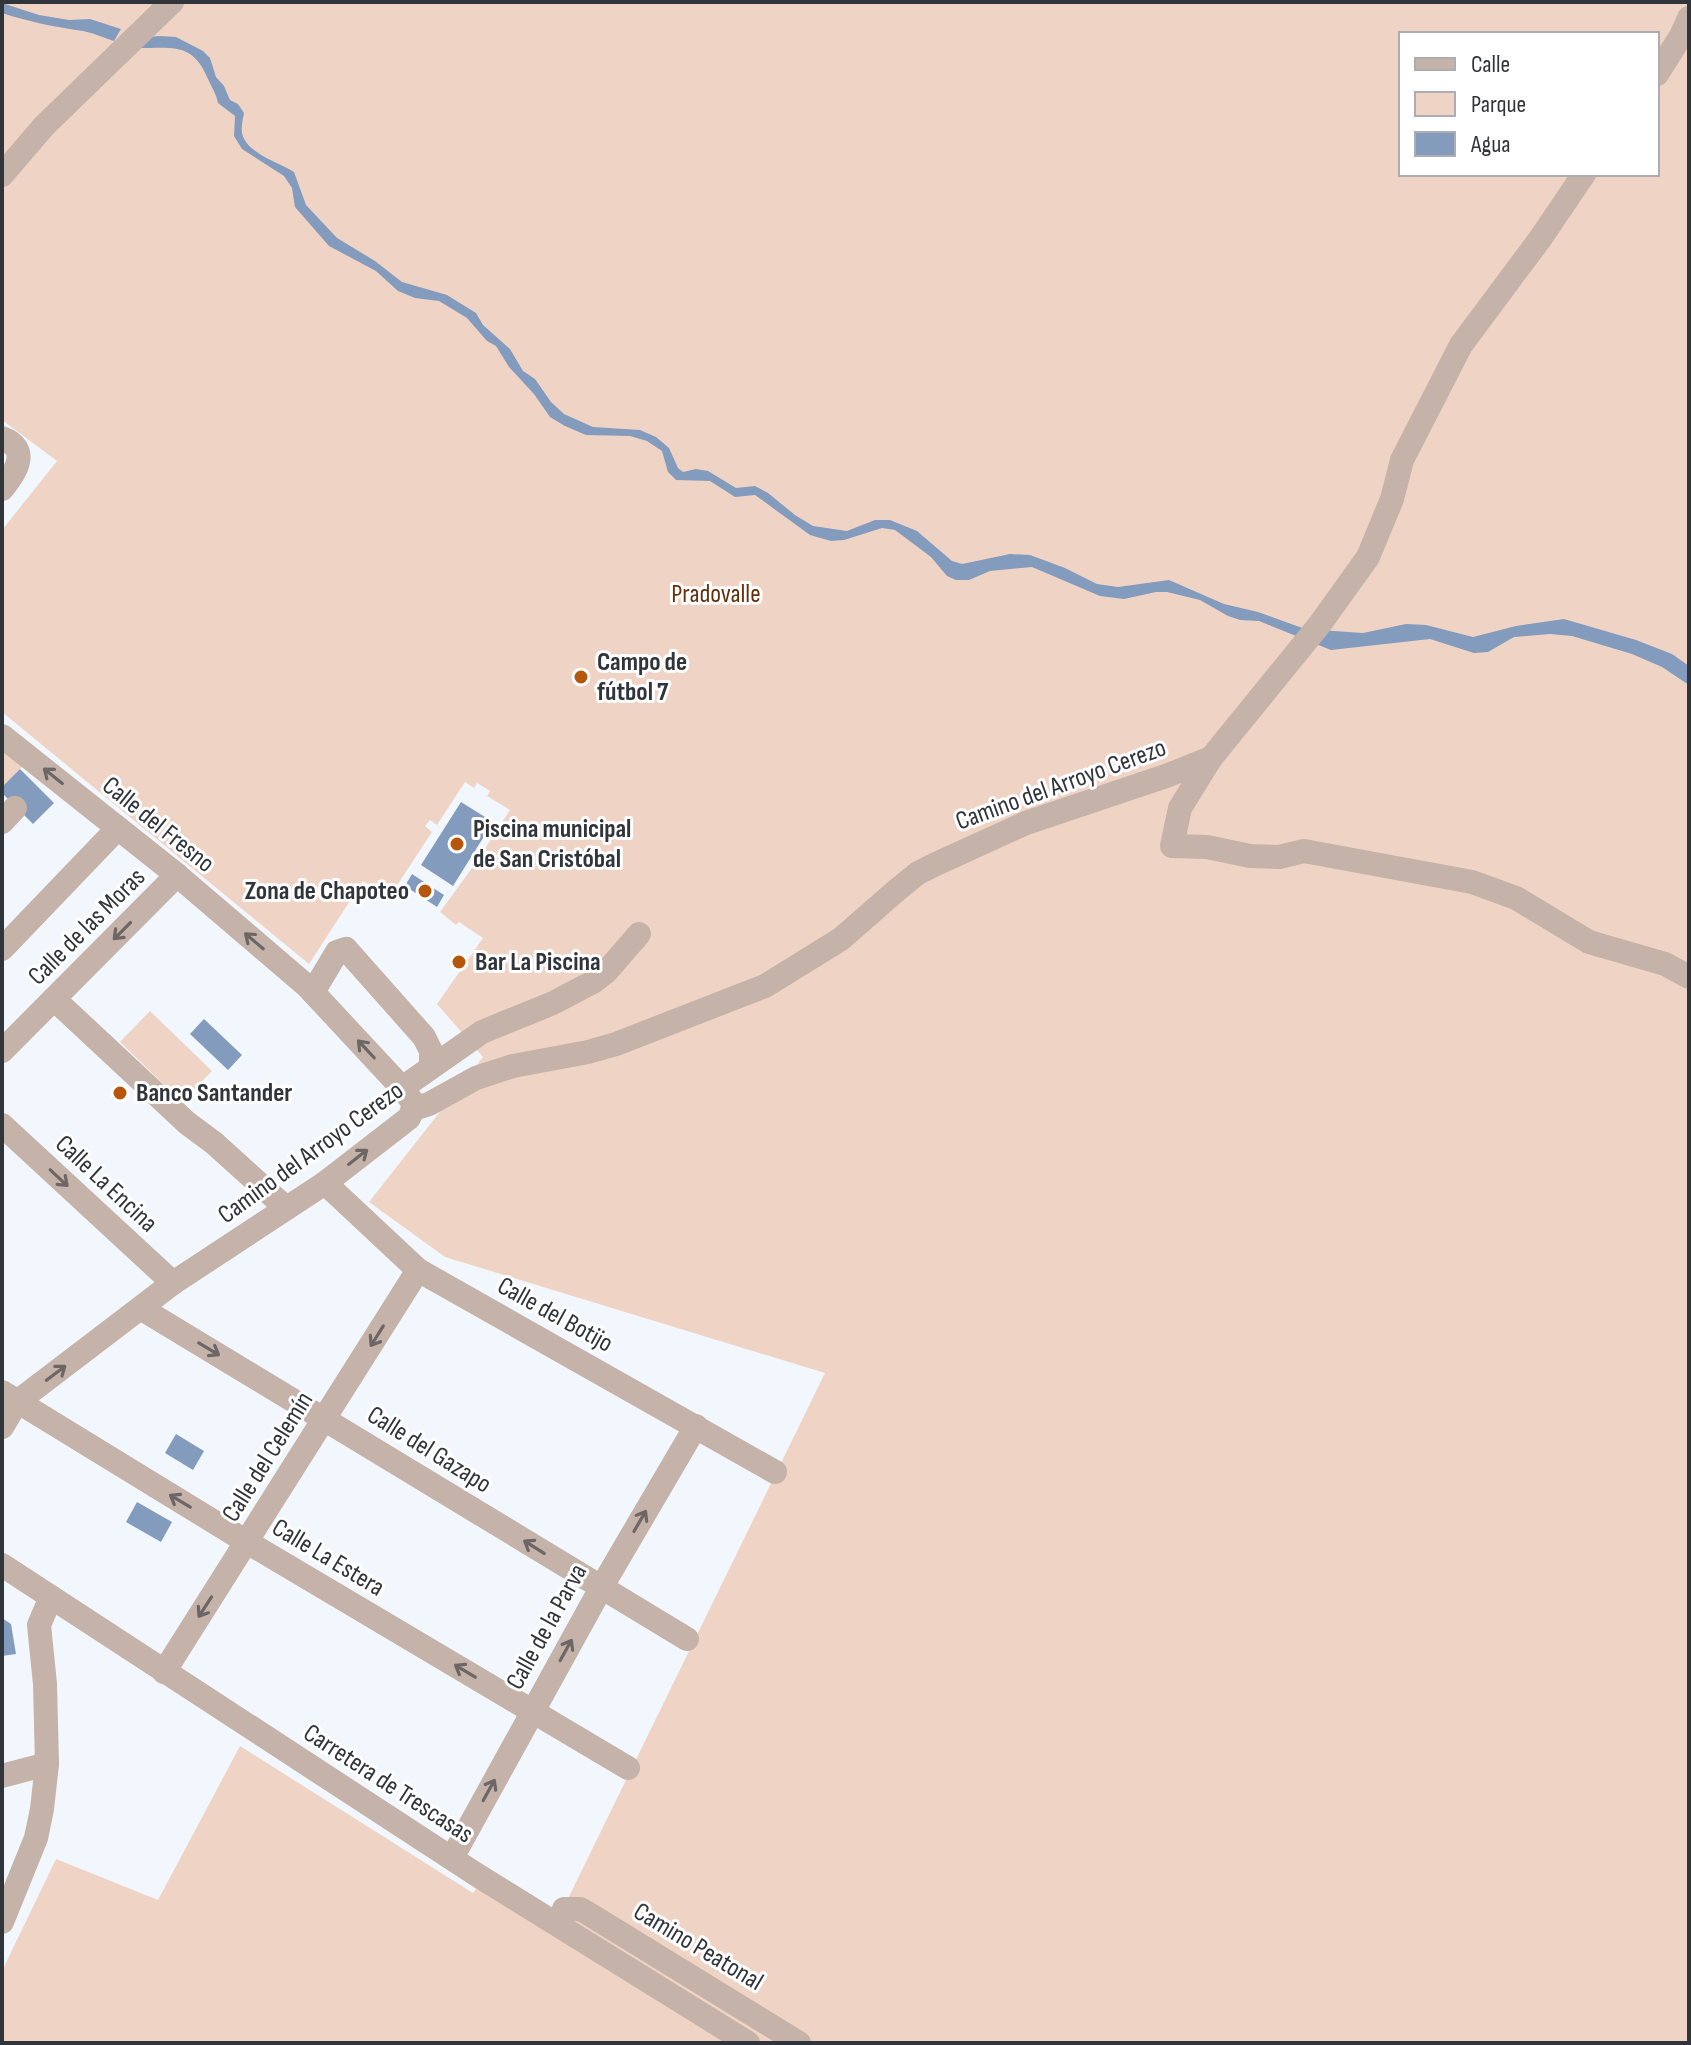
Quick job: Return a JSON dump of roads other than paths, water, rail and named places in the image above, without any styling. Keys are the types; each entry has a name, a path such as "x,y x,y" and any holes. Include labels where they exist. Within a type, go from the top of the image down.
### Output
{"street":[{"path":"2,175 44,126 172,2"},
{"path":"1659,71 1689,18"},
{"name":"Camino del Arroyo Cerezo","path":"1583,176 1461,345 1402,460 1392,499 1368,557 1320,624 1211,758 1180,808 1172,846 1207,847 1250,856 1279,857 1304,851 1472,882 1516,898 1589,942 1665,964 1689,977"},
{"path":"2,489 20,462 20,454 8,441"},
{"name":"Calle del Fresno","path":"2,736 177,875 313,992 402,1088 412,1101 413,1109"},
{"name":"Camino del Arroyo Cerezo","path":"2,1427 10,1397 142,1309 173,1283 325,1183 409,1118 413,1109 429,1104 476,1078 513,1066 616,1044 765,986 841,939 908,881 936,864 1026,823 1211,758"},
{"path":"2,949 118,828"},
{"name":"Calle de las Moras","path":"2,1051 177,875"},
{"path":"402,1088 482,1032 553,1003 593,982 607,971 639,934"},
{"path":"313,992 337,952 346,949 424,1037 431,1051 431,1067"},
{"path":"54,999 187,1123 214,1143 286,1208"},
{"name":"Calle La Encina","path":"2,1125 173,1283"},
{"name":"Calle del Botijo","path":"325,1183 418,1270 775,1472"},
{"name":"Calle del Celemín","path":"164,1672 418,1270"},
{"name":"Calle del Gazapo","path":"142,1309 687,1639"},
{"name":"Calle La Estera","path":"10,1397 628,1768"},
{"name":"Calle de la Parva","path":"452,1858 601,1588 696,1426"},
{"name":"Carretera de Trescasas","path":"2,1565 452,1858 748,2043"},
{"path":"2,1922 36,1838 47,1764 45,1684 39,1625 51,1597"},
{"path":"2,1776 47,1764"},
{"name":"Camino Peatonal","path":"564,1909 580,1909 589,1914 799,2043"}],"water":[{"path":"2,3 39,15 69,20 90,19 121,29 114,41 2,13"},
{"path":"145,37 176,37 210,58 216,77 230,100 238,104 244,113 242,131 245,140 256,151 294,172 306,205 337,238 402,282 447,295 476,313 483,325 510,349 523,371 535,379 564,414 593,427 640,430 656,437 669,448 683,472 696,469 708,471 736,488 755,486 813,526 847,531 875,520 890,520 917,531 952,561 962,564 1010,554 1030,555 1097,584 1118,587 1169,580 1224,604 1305,629 1363,633 1406,624 1426,625 1473,637 1516,626 1564,619 1672,654 1689,666 1689,685 1662,667 1632,654 1572,636 1514,637 1488,652 1474,653 1430,639 1331,650 1259,621 1228,616 1200,600 1167,592 1124,599 1100,596 1032,567 990,571 969,580 956,580 947,576 931,557 895,530 882,528 831,541 810,535 755,495 735,497 710,481 676,480 668,472 662,451 647,441 630,436 586,435 550,417 496,346 487,341 467,318 439,301 415,298 398,291 376,271 329,246 295,207 292,188 284,176 242,149 234,136 235,116 218,103 196,59 172,48 138,48"},
{"path":"20,769 54,803 33,824 2,793 2,787"},
{"name":"Piscina municipal de San Cristóbal","path":"461,802 493,822 453,886 421,865"},
{"name":"Zona de Chapoteo","path":"412,874 444,895 437,907 405,886"},
{"path":"204,1019 242,1055 228,1070 190,1034"},
{"path":"176,1434 204,1451 193,1470 165,1453"},
{"path":"137,1502 172,1522 161,1542 126,1522"},
{"path":"2,1618 11,1624 16,1654 2,1656"}],"place":[{"name":"Campo de fútbol 7","path":"581,677"},
{"name":"Piscina municipal de San Cristóbal","path":"457,844"},
{"name":"Zona de Chapoteo","path":"425,891"},
{"name":"Bar La Piscina","path":"459,962"},
{"name":"Banco Santander","path":"120,1093"}],"park label":[{"name":"Pradovalle","path":"716,594"}]}
